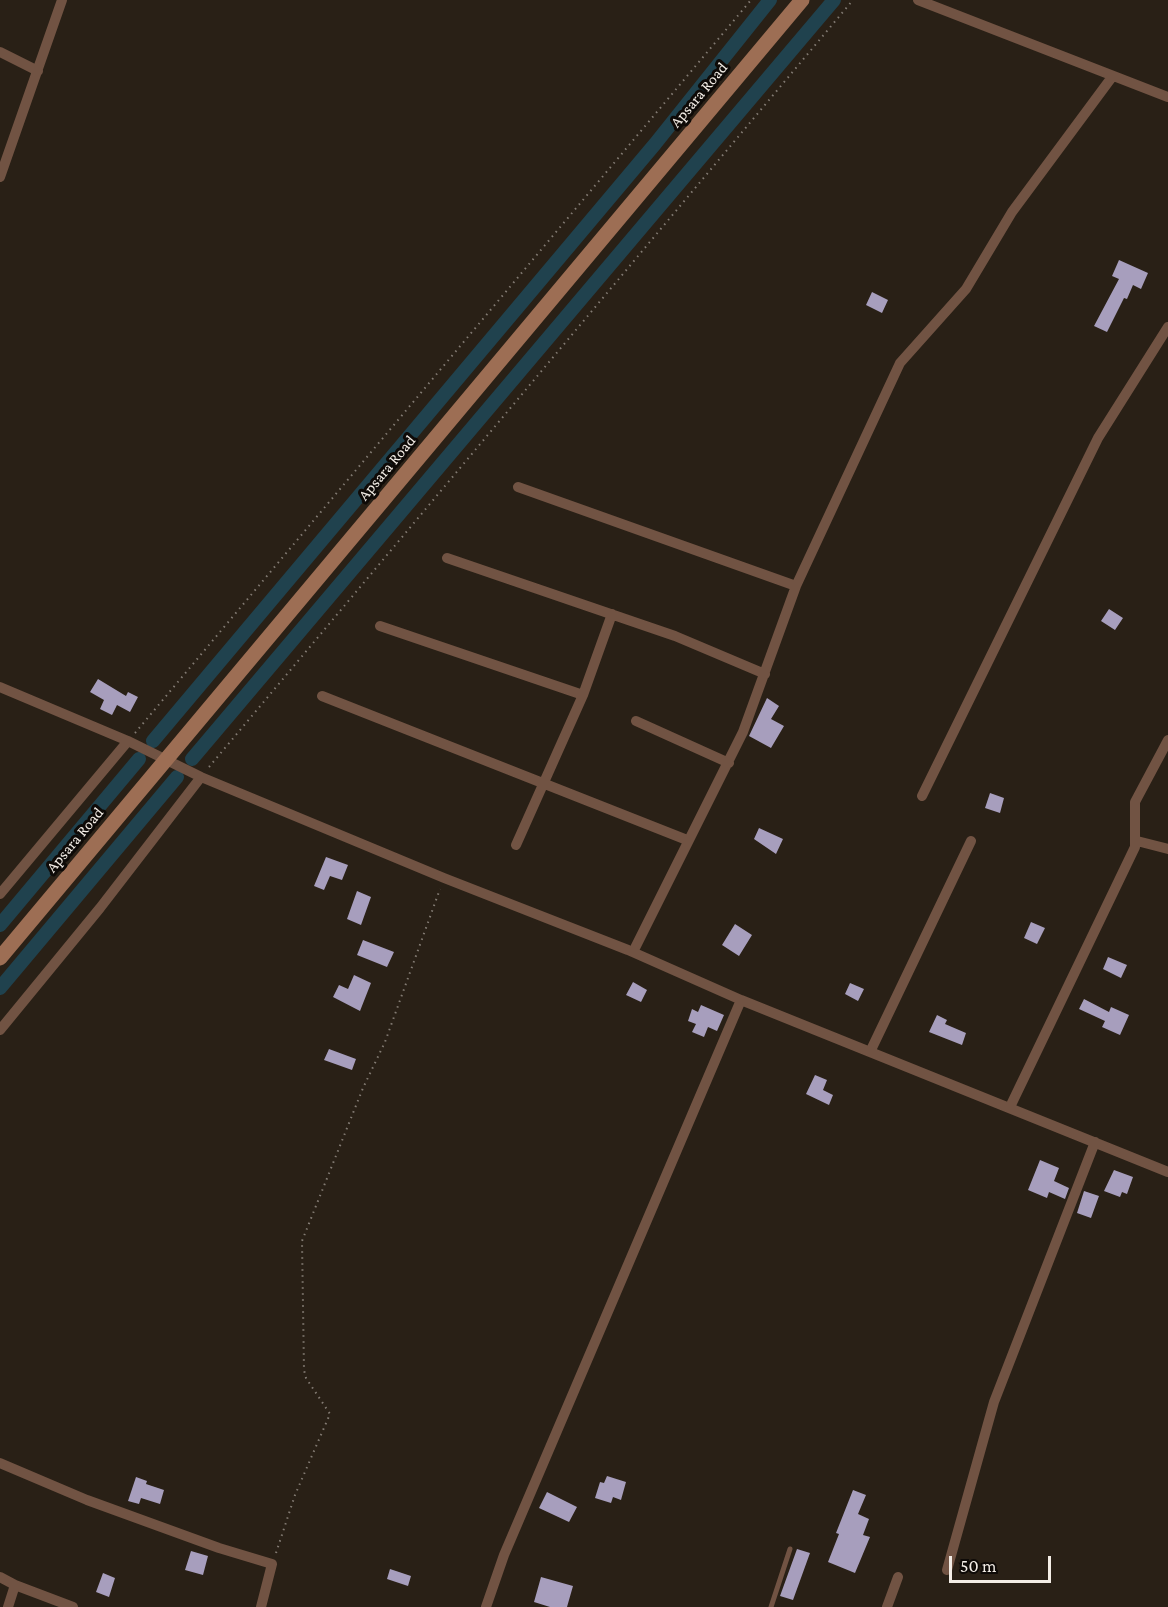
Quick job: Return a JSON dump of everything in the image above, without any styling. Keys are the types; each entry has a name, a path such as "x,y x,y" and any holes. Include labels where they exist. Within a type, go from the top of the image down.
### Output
{"street":[{"path":"0,177 62,0"},
{"name":"Apsara Road","path":"0,958 802,0"},
{"path":"918,0 1168,97"},
{"path":"0,52 38,71"},
{"path":"633,952 687,840 729,763 765,674 774,642 796,586 900,363 966,289 1012,212 1112,77"},
{"path":"922,796 1098,438 1168,327"},
{"path":"518,487 796,586"},
{"path":"447,558 693,643 765,674"},
{"path":"516,845 583,695 612,614"},
{"path":"380,626 583,695"},
{"path":"0,687 128,741 201,777 444,878 633,952 741,1000 1168,1172"},
{"path":"322,696 687,840"},
{"path":"636,721 729,763"},
{"path":"1010,1107 1137,841 1133,814 1135,801 1168,740"},
{"path":"0,894 128,741"},
{"path":"0,1030 100,908 201,777"},
{"path":"870,1052 971,841"},
{"path":"1137,841 1168,849"},
{"path":"486,1607 504,1555 741,1000"},
{"path":"947,1570 994,1402 1095,1142"},
{"path":"0,1463 87,1500 219,1548 272,1564 261,1607"},
{"path":"0,1577 73,1607"},
{"path":"887,1607 898,1577"},
{"path":"8,1607 15,1585"}],"lane":[{"path":"771,1607 790,1549"}],"path":[{"path":"128,741 751,0"},
{"path":"201,777 853,0"},
{"path":"272,1564 295,1495 330,1414 311,1387 304,1370 302,1241 363,1088 385,1042 444,878"}],"building":[{"path":"1119,260 1148,273 1141,289 1133,285 1107,332 1094,326 1119,279 1112,276"},
{"path":"872,292 888,300 882,313 866,305"},
{"path":"1109,609 1123,618 1115,630 1101,621"},
{"path":"98,679 126,696 128,692 138,697 130,712 117,705 112,715 100,709 104,700 90,692"},
{"path":"767,698 779,706 771,719 784,726 771,748 749,736"},
{"path":"990,793 1004,798 1000,813 985,808"},
{"path":"759,828 783,839 776,854 754,839"},
{"path":"326,857 348,865 342,880 330,876 324,890 314,886"},
{"path":"357,891 371,897 361,925 347,919"},
{"path":"1031,922 1045,928 1037,944 1024,938"},
{"path":"735,924 752,935 739,956 722,945"},
{"path":"363,940 394,952 387,967 357,955"},
{"path":"1108,957 1127,965 1121,978 1103,969"},
{"path":"354,975 371,983 360,1011 333,997 339,985 348,989"},
{"path":"633,982 647,990 641,1002 626,995"},
{"path":"850,983 864,989 858,1001 845,994"},
{"path":"1084,999 1109,1012 1111,1007 1129,1015 1120,1035 1102,1027 1105,1021 1079,1009"},
{"path":"701,1005 724,1015 717,1031 708,1027 704,1037 692,1032 696,1024 688,1021 692,1009 698,1012"},
{"path":"937,1015 947,1020 945,1024 966,1033 962,1045 929,1032"},
{"path":"329,1049 356,1059 352,1070 324,1060"},
{"path":"815,1075 827,1080 823,1090 833,1095 829,1105 806,1094"},
{"path":"1040,1160 1059,1168 1054,1181 1069,1188 1065,1199 1049,1192 1047,1198 1028,1190"},
{"path":"1114,1170 1133,1177 1127,1194 1122,1192 1120,1197 1104,1191"},
{"path":"1084,1191 1099,1196 1091,1218 1077,1213"},
{"path":"607,1476 626,1482 621,1500 613,1497 611,1503 595,1498 600,1482 604,1483"},
{"path":"136,1477 147,1481 146,1484 164,1490 160,1504 141,1498 139,1504 128,1501"},
{"path":"853,1490 866,1495 858,1514 869,1519 863,1535 870,1537 855,1573 828,1562 839,1534 836,1533"},
{"path":"547,1492 577,1507 569,1522 539,1508"},
{"path":"797,1549 810,1553 793,1600 780,1596"},
{"path":"191,1551 208,1556 203,1575 185,1570"},
{"path":"390,1569 411,1576 408,1586 387,1579"},
{"path":"103,1573 115,1578 109,1597 96,1592"},
{"path":"541,1577 573,1586 567,1607 550,1607 534,1602"}],"waterway":[{"path":"153,741 655,144 770,0"},
{"path":"192,759 834,0"},
{"path":"0,925 139,759"},
{"path":"0,988 177,777"}]}
